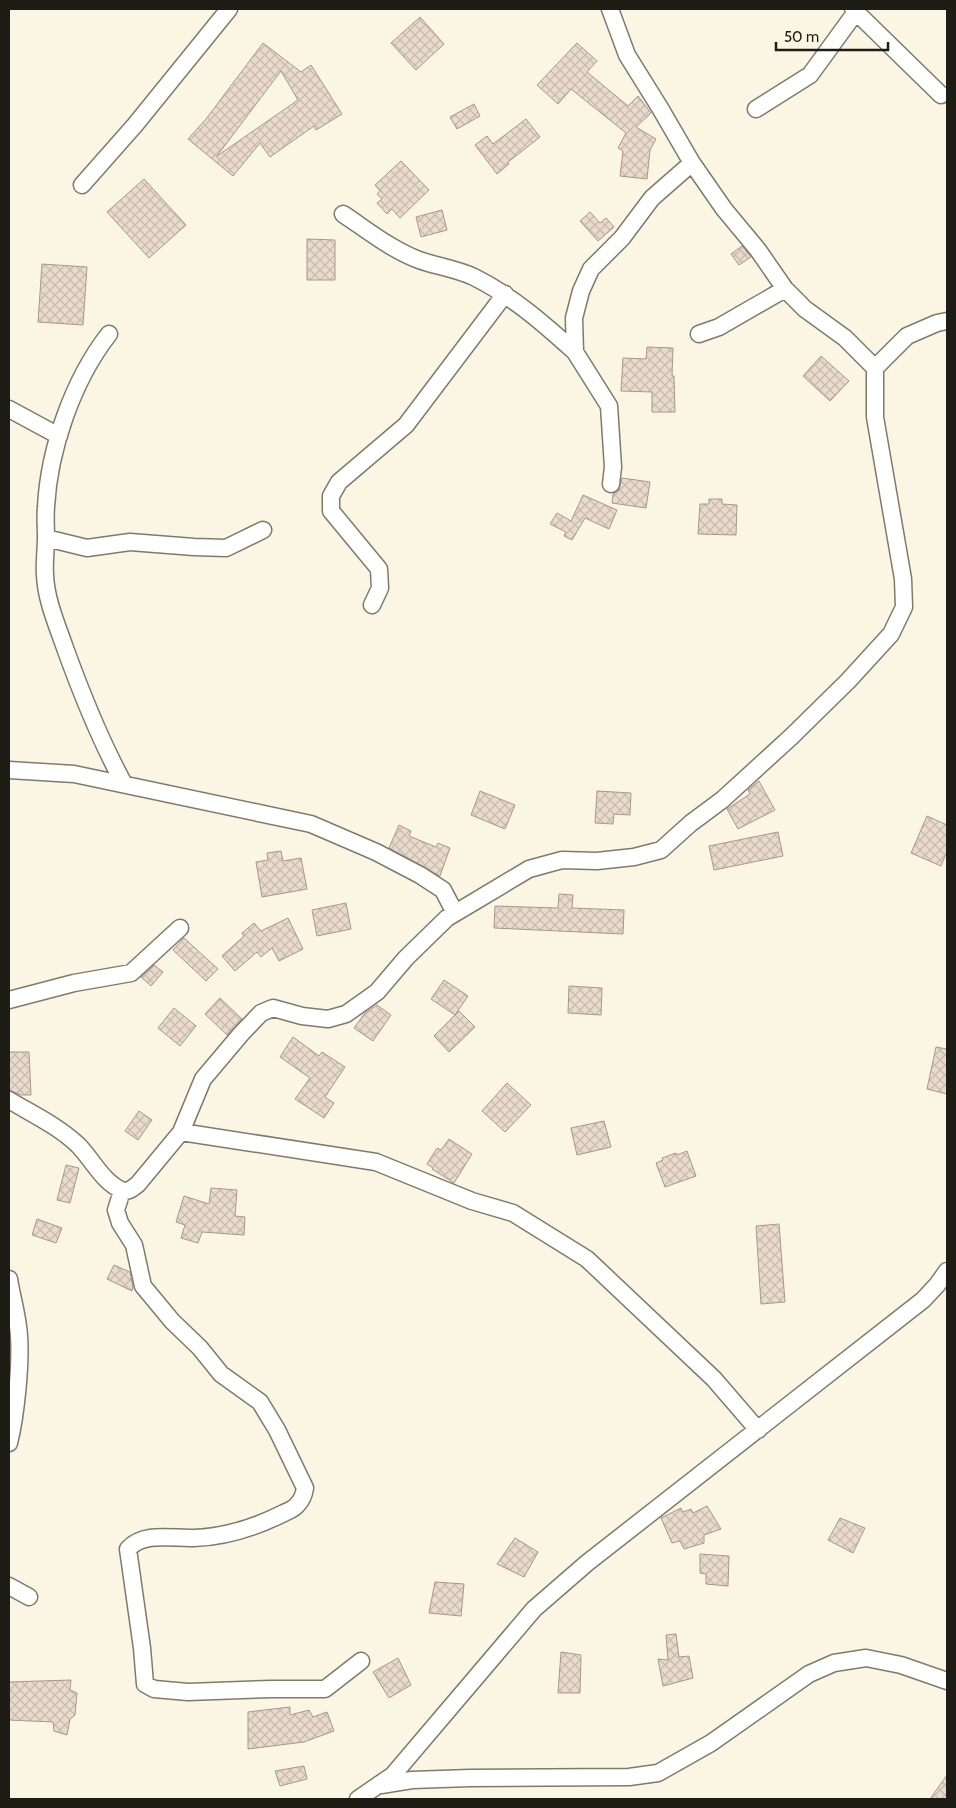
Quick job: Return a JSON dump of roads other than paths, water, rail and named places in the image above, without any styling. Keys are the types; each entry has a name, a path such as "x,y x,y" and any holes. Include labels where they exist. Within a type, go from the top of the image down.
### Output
{"street":[{"path":"82,185 135,125 229,9"},
{"path":"9,1100 48,1123 78,1145 95,1167 122,1191 129,1191 138,1184 181,1132 203,1079 261,1013 273,1008 302,1016 328,1019 346,1014 377,992 406,958 447,918 529,869 562,860 597,861 634,857 661,850 722,800 791,737 848,681 891,634 904,607 903,579 875,417 874,368 845,338 805,309 785,289 758,250 724,209 692,163 627,55 610,9"},
{"path":"756,109 810,75 856,10 941,95"},
{"path":"575,352 574,318 581,291 591,270 622,238 652,198 692,163"},
{"path":"344,214 385,242 418,259 471,276 505,294 575,352 609,406 613,466 611,484"},
{"path":"699,334 719,327 785,289"},
{"path":"372,605 380,588 379,569 331,511 331,496 339,482 406,425 505,294"},
{"path":"874,368 907,336 937,323 947,321"},
{"path":"109,334 98,348 81,380 59,436 52,461 46,507 45,576 50,604 84,700 104,748 124,784"},
{"path":"9,409 59,436"},
{"path":"46,538 87,548 130,542 194,548 226,548 263,530"},
{"path":"9,770 74,774 310,824 376,852 420,875 443,890 455,913"},
{"path":"9,1000 74,983 131,973 180,928"},
{"path":"181,1132 376,1162 472,1201 513,1213 587,1259 714,1379 758,1430"},
{"path":"122,1191 116,1210 120,1223 134,1245 143,1286 172,1321 200,1348 222,1374 260,1402 305,1488 304,1497 296,1507 246,1529 196,1538 150,1538 134,1543 128,1549 142,1648 145,1684 154,1689 188,1692 271,1688 325,1689 361,1661"},
{"path":"358,1799 393,1775 406,1761 534,1609 587,1563 923,1300 947,1271"},
{"path":"9,1279 19,1335 18,1376 9,1442"},
{"path":"9,1586 29,1597"},
{"path":"379,1785 412,1780 620,1777 658,1773 711,1743 809,1674 834,1663 866,1658 901,1665 947,1681"}]}
